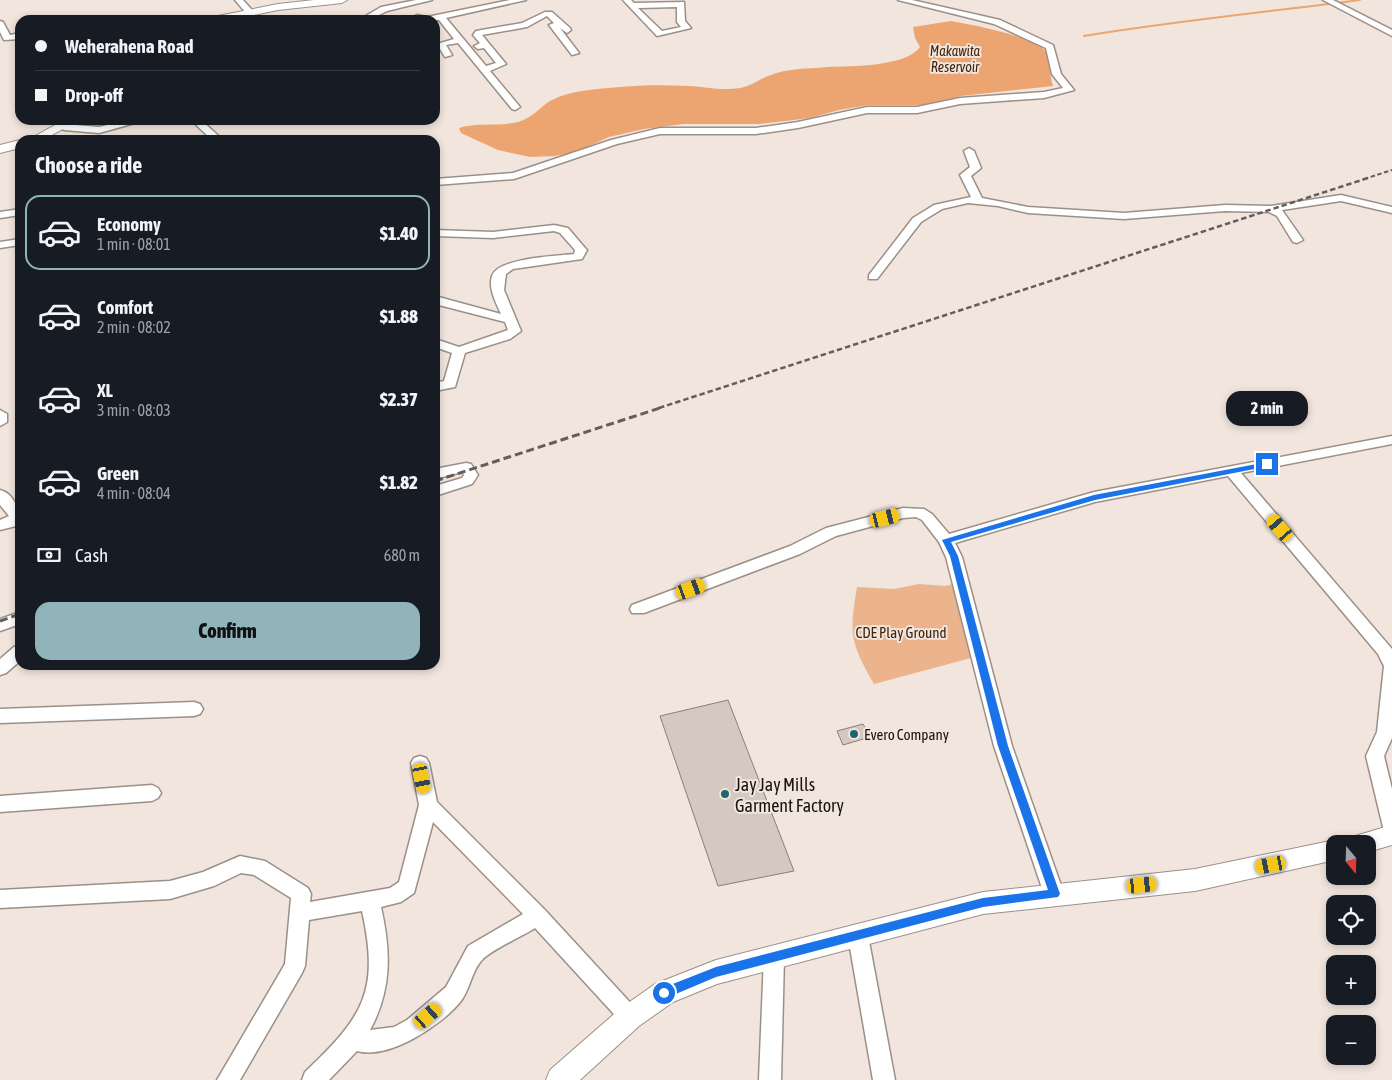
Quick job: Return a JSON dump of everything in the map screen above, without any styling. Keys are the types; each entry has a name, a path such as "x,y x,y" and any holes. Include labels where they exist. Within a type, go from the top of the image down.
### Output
{"main road":[{"path":"247,15 342,0"},
{"path":"44,135 64,125"},
{"path":"0,149 15,145"},
{"path":"1376,840 1392,836"},
{"path":"560,1080 630,1017 664,993 716,972 983,903 1195,880 1326,852"}],"street":[{"path":"239,0 247,15"},
{"path":"373,15 384,9 428,0"},
{"path":"474,0 478,9"},
{"path":"514,107 441,17 522,0"},
{"path":"440,181 473,177 514,176 614,142 660,131 756,131 798,125 867,110 917,110 960,101 1044,95 1069,90 1057,74 1050,47 997,22 902,0"},
{"path":"1327,0 1392,33"},
{"path":"629,3 681,4 681,22 687,28 660,34 629,3"},
{"path":"545,14 575,53"},
{"path":"484,70 502,64 477,35 524,25 545,14 549,14 567,30"},
{"path":"481,22 491,31"},
{"path":"0,24 7,38 15,37"},
{"path":"448,55 441,44 460,40"},
{"path":"466,48 486,45"},
{"path":"77,125 99,130 120,125"},
{"path":"201,125 211,135"},
{"path":"969,151 976,168 965,175 978,200"},
{"path":"873,277 917,220 938,207 978,200 1028,210 1124,216 1225,208 1271,208 1341,198 1392,210"},
{"path":"1271,208 1281,214 1297,240"},
{"path":"0,215 15,213"},
{"path":"440,233 493,235 554,228 564,230 581,250 578,257 510,266 502,270 498,276 499,293 515,331 512,336 459,351 440,345"},
{"path":"0,245 15,243"},
{"path":"440,301 510,320"},
{"path":"440,386 450,384 459,351"},
{"path":"0,414 0,422"},
{"path":"946,540 1094,497 1392,440"},
{"path":"440,473 466,467 471,475 467,481 440,489"},
{"path":"1231,471 1384,645 1392,666 1386,732 1375,756 1392,827"},
{"path":"0,495 15,512"},
{"path":"638,609 795,550 831,532 903,513 919,512 927,517 946,540 954,556 1003,746 1054,894"},
{"path":"0,525 15,520"},
{"path":"0,625 15,620"},
{"path":"0,669 15,656"},
{"path":"0,716 194,709"},
{"path":"301,912 394,896 407,887 428,806 420,764"},
{"path":"0,804 152,793"},
{"path":"428,806 538,916 630,1017"},
{"path":"0,899 170,890 207,880 240,864 258,867 301,894 295,966 228,1080"},
{"path":"313,1080 353,1039 375,998 380,980 377,932 370,900"},
{"path":"353,1039 363,1042 396,1036 415,1028 453,994 475,953 538,916"},
{"path":"858,936 884,1080"},
{"path":"770,1080 774,957"}],"green space":[{"name":"CDE Play Ground","path":"958,583 971,658 874,684 860,658 854,637 853,616 857,587 894,589 919,584 945,586"}],"water":[{"name":"Makawita Reservoir","path":"951,21 1017,36 1040,46 1048,56 1053,86 961,96 925,105 868,105 810,118 759,124 683,124 644,129 609,137 576,152 555,156 530,157 498,150 461,133 459,128 518,122 558,97 584,91 654,85 733,89 744,87 775,73 790,70 863,66 891,62 913,54 920,47 915,38 913,27"}],"building":[{"name":"Jay Jay Mills Garment Factory","path":"728,700 794,871 718,886 660,716"},
{"name":"Evero Company","path":"863,724 870,737 843,745 837,731"}],"waterway":[{"path":"1084,36 1360,0"}],"railway":[{"path":"1364,179 1392,170"},
{"path":"659,408 1368,178"},
{"path":"440,479 663,407"},
{"path":"0,621 15,616"}],"place":[{"name":"Evero Company","path":"854,734"},
{"name":"Jay Jay Mills Garment Factory","path":"725,794"}],"route":[{"path":"664,993 716,972 983,903 1054,894 1003,746 954,556 946,540 1094,497 1267,464"}]}
